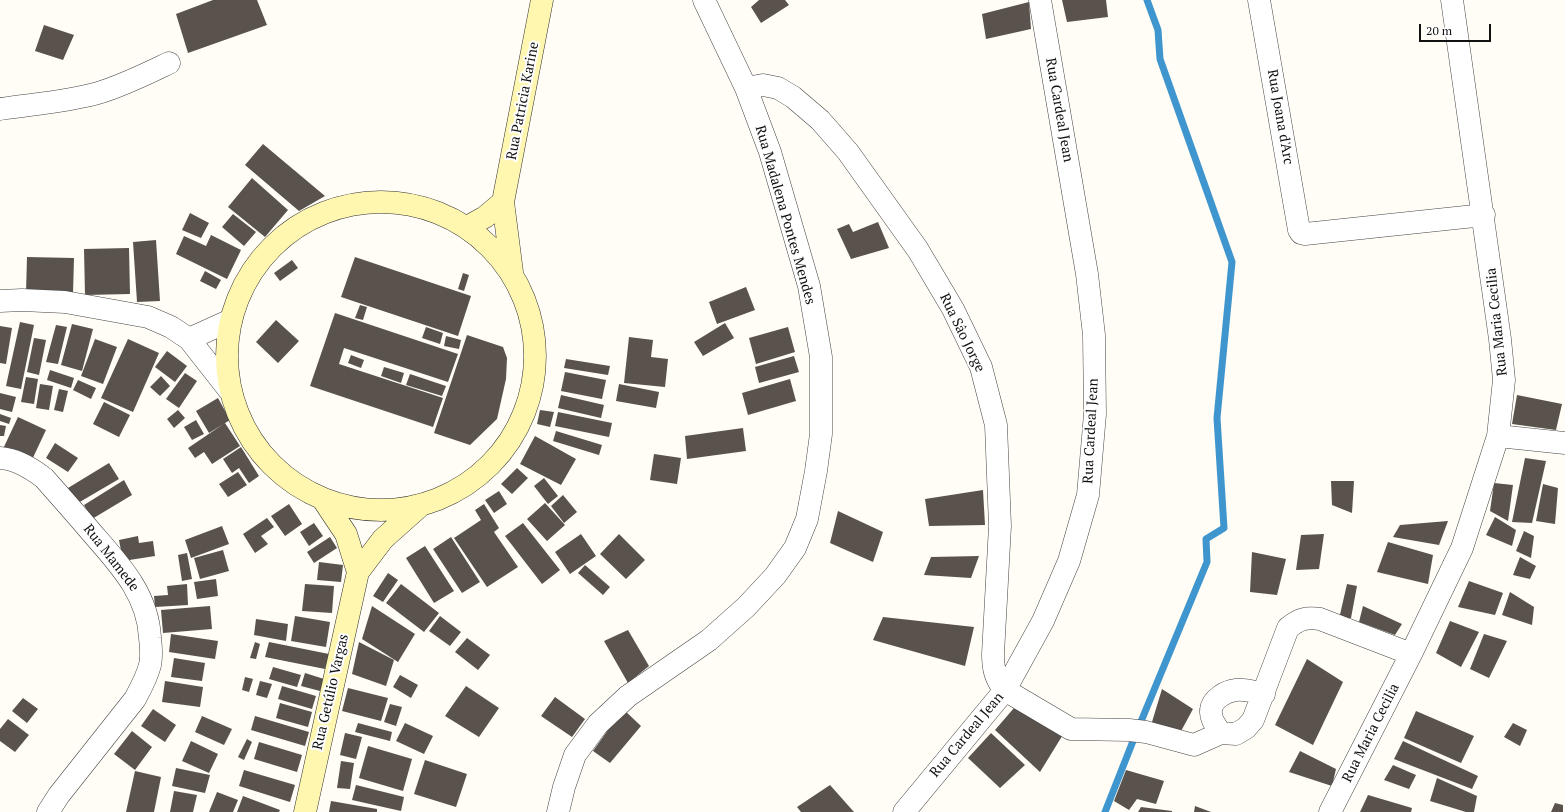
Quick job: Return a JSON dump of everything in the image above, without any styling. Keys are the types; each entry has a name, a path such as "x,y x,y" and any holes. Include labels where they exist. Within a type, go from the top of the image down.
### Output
{"main road":[{"name":"Rua Patricia Karine","path":"512,272 503,202 542,0"},
{"path":"392,202 431,210 467,227 491,247 512,272 531,316 536,365 525,412 501,454 464,486 420,506 372,511 324,501 281,475 248,437 229,390 226,339 236,301 255,266 282,237 315,216 353,204 392,202"},
{"path":"467,227 485,216 503,202"},
{"name":"Rua Getúlio Vargas","path":"324,501 346,534 358,572"},
{"name":"Rua Getúlio Vargas","path":"305,812 358,572 383,539 420,506"}],"street":[{"name":"Rua Madalena Pontes Mendes","path":"558,812 564,787 575,755 598,724 628,696 709,640 746,607 775,576 795,548 806,519 816,471 821,434 821,357 809,286 770,152 746,88 704,0"},
{"name":"Rua Cardeal Jean","path":"904,812 1005,690 1043,621 1069,561 1088,495 1095,414 1094,335 1087,274 1040,0"},
{"name":"Rua Joana d'Arc","path":"1259,0 1299,230 1301,233 1305,234 1484,215"},
{"name":"Rua Maria Cecilia","path":"1330,812 1411,654 1462,548 1498,436 1504,380 1500,339 1484,215 1452,0"},
{"path":"0,109 65,100 98,93 129,82 169,63"},
{"name":"Rua Sâo Jorge","path":"746,88 763,84 778,88 793,97 820,120 848,152 918,250 953,309 981,367 996,425 1000,526 993,654 996,679 1005,690"},
{"path":"0,301 22,300 66,302 148,317 171,327 189,339 229,390"},
{"path":"189,339 231,320"},
{"path":"1498,436 1565,444"},
{"name":"Rua Mamede","path":"0,458 7,458 32,469 44,478 118,562 132,581 140,597 147,614 150,633 150,664 145,680 135,699 59,795 48,812"},
{"path":"1005,690 1071,729 1137,731 1194,745 1221,732 1236,734 1246,728 1253,720 1288,628 1296,621 1308,617 1320,619 1411,654"},
{"path":"1221,732 1212,720 1211,710 1215,701 1224,693 1234,690 1264,694"}],"building":[{"path":"213,0 257,0 267,25 188,53 176,14"},
{"path":"759,0 785,0 789,5 761,23 751,7"},
{"path":"1062,0 1106,0 1108,17 1067,22"},
{"path":"1029,2 1031,29 986,39 982,14"},
{"path":"44,25 74,35 63,60 35,51"},
{"path":"263,144 325,196 299,211 245,165"},
{"path":"252,178 288,210 265,237 228,207"},
{"path":"190,213 209,223 201,238 182,230"},
{"path":"233,214 256,232 244,246 222,227"},
{"path":"878,222 889,248 851,259 837,229 849,224 853,232"},
{"path":"211,235 241,250 227,279 176,254 184,236 206,246"},
{"path":"156,240 160,301 137,302 133,242"},
{"path":"129,248 130,294 85,295 84,249"},
{"path":"27,257 74,258 73,294 26,293"},
{"path":"355,257 471,296 458,336 341,297"},
{"path":"292,260 298,268 280,281 274,273"},
{"path":"205,271 221,280 216,289 200,281"},
{"path":"463,273 469,275 464,291 458,289"},
{"path":"746,287 755,310 717,324 709,302"},
{"path":"360,305 367,307 363,320 355,318"},
{"path":"335,313 458,354 448,382 344,348 339,364 443,398 433,427 310,386"},
{"path":"276,320 299,341 278,363 256,342"},
{"path":"20,322 34,325 21,389 6,386"},
{"path":"725,323 734,338 703,356 694,342"},
{"path":"72,324 93,329 82,371 61,365"},
{"path":"56,325 67,327 58,364 46,362"},
{"path":"0,326 12,328 6,364 0,363"},
{"path":"426,327 443,333 440,344 422,338"},
{"path":"788,327 795,352 756,364 749,338"},
{"path":"467,335 503,347 507,358 506,379 497,419 470,445 434,433"},
{"path":"446,336 461,340 459,349 444,346"},
{"path":"629,337 653,340 651,357 668,359 665,387 624,383"},
{"path":"34,338 46,340 39,375 27,372"},
{"path":"95,339 117,347 103,384 81,376"},
{"path":"128,339 159,353 133,412 101,398"},
{"path":"167,351 187,366 175,382 155,367"},
{"path":"351,355 364,360 361,368 348,363"},
{"path":"794,356 799,372 759,383 755,367"},
{"path":"566,359 610,366 608,375 564,368"},
{"path":"384,367 404,373 401,383 381,376"},
{"path":"50,370 74,378 71,388 47,380"},
{"path":"565,372 606,380 602,399 561,391"},
{"path":"185,373 197,381 179,408 166,399"},
{"path":"410,374 446,386 442,396 406,385"},
{"path":"161,376 170,386 160,396 150,387"},
{"path":"26,377 38,379 34,404 21,402"},
{"path":"790,379 796,401 748,415 742,393"},
{"path":"78,380 96,388 91,399 73,390"},
{"path":"40,384 53,386 49,410 36,408"},
{"path":"619,384 659,392 656,408 616,401"},
{"path":"59,389 68,391 63,412 54,410"},
{"path":"0,393 16,397 12,412 0,409"},
{"path":"561,395 604,405 601,418 558,408"},
{"path":"1517,395 1562,404 1556,430 1512,424"},
{"path":"218,398 230,420 209,433 196,411"},
{"path":"104,402 130,415 119,437 93,424"},
{"path":"178,410 185,418 174,428 167,419"},
{"path":"540,410 554,412 550,427 537,424"},
{"path":"558,412 612,423 609,437 555,426"},
{"path":"0,414 11,418 9,424 0,421"},
{"path":"18,417 46,430 30,464 2,451"},
{"path":"196,420 204,434 192,440 184,427"},
{"path":"225,423 240,446 212,464 204,452 195,458 188,448"},
{"path":"0,425 6,426 4,436 0,436"},
{"path":"743,428 746,451 687,459 685,436"},
{"path":"556,431 602,445 599,455 553,441"},
{"path":"535,436 576,459 561,485 520,464"},
{"path":"55,443 78,458 68,472 46,458"},
{"path":"241,447 259,476 249,483 239,468 232,473 223,459"},
{"path":"654,454 681,458 677,484 650,480"},
{"path":"1525,458 1546,461 1532,523 1512,522"},
{"path":"109,463 119,479 78,503 68,488"},
{"path":"517,468 528,478 512,494 501,484"},
{"path":"238,472 247,485 228,497 219,484"},
{"path":"544,478 558,496 548,504 534,486"},
{"path":"124,480 132,495 92,519 84,505"},
{"path":"1331,481 1354,481 1352,513 1332,505"},
{"path":"1494,483 1513,485 1508,521 1490,511"},
{"path":"1543,484 1558,488 1555,524 1536,521"},
{"path":"983,490 985,525 929,526 925,499"},
{"path":"499,491 507,504 494,513 485,500"},
{"path":"563,495 577,512 564,523 551,506"},
{"path":"545,503 565,525 547,541 527,519"},
{"path":"289,504 302,524 285,536 271,516"},
{"path":"484,504 499,528 494,532 518,567 487,587 454,538 481,520 475,510"},
{"path":"838,511 883,532 873,562 830,543"},
{"path":"1495,517 1516,530 1512,546 1486,535"},
{"path":"267,518 274,527 261,536 268,544 255,553 243,534"},
{"path":"1448,521 1439,545 1393,537 1400,525"},
{"path":"314,523 323,536 309,546 300,532"},
{"path":"523,523 560,570 542,584 505,536"},
{"path":"222,526 229,544 191,558 185,540"},
{"path":"1524,531 1534,536 1531,558 1516,551"},
{"path":"581,534 596,556 570,574 555,552"},
{"path":"619,534 645,560 626,579 600,554"},
{"path":"1324,534 1319,569 1296,570 1301,535"},
{"path":"138,536 139,543 153,541 155,556 123,561 119,540"},
{"path":"330,537 337,548 314,563 307,552"},
{"path":"451,537 480,582 462,593 433,549"},
{"path":"1388,542 1433,555 1428,584 1377,572"},
{"path":"425,546 454,591 434,603 406,558"},
{"path":"223,550 229,571 200,579 194,558"},
{"path":"1252,552 1286,559 1277,595 1250,592"},
{"path":"187,553 192,579 182,581 178,555"},
{"path":"979,556 971,578 924,575 931,557"},
{"path":"1520,557 1536,566 1530,579 1513,575"},
{"path":"319,562 343,565 341,582 317,580"},
{"path":"585,565 610,587 603,595 578,573"},
{"path":"388,573 398,580 383,602 373,596"},
{"path":"216,579 218,596 197,599 194,582"},
{"path":"1469,581 1503,593 1495,615 1458,607"},
{"path":"187,584 188,605 155,607 154,596 168,595 167,586"},
{"path":"305,584 334,586 332,613 302,611"},
{"path":"401,584 439,613 424,632 386,603"},
{"path":"1347,584 1357,586 1351,618 1339,619"},
{"path":"1510,592 1534,607 1532,625 1502,615"},
{"path":"210,606 212,629 163,633 161,610"},
{"path":"372,606 415,634 398,662 362,639"},
{"path":"1363,606 1402,624 1395,635 1359,622"},
{"path":"295,616 330,622 326,647 291,641"},
{"path":"440,616 461,632 450,646 429,631"},
{"path":"883,617 974,627 965,666 873,640"},
{"path":"256,619 288,624 286,641 254,635"},
{"path":"1450,621 1479,632 1461,667 1436,653"},
{"path":"628,630 649,666 628,683 604,641"},
{"path":"171,634 218,641 215,659 169,652"},
{"path":"1484,634 1507,641 1489,678 1470,669"},
{"path":"467,638 490,655 478,670 455,652"},
{"path":"255,642 260,644 256,659 250,658"},
{"path":"269,642 329,654 325,669 265,657"},
{"path":"359,642 394,660 386,686 352,674"},
{"path":"174,658 205,663 202,681 171,677"},
{"path":"1307,659 1343,682 1313,745 1275,725"},
{"path":"273,667 301,675 297,687 269,679"},
{"path":"305,673 324,679 320,691 301,686"},
{"path":"400,675 418,685 411,698 393,687"},
{"path":"245,677 253,679 249,692 242,690"},
{"path":"165,681 203,687 200,707 162,702"},
{"path":"260,681 272,684 267,698 256,695"},
{"path":"282,686 316,696 312,709 278,699"},
{"path":"466,686 499,708 479,737 445,716"},
{"path":"348,688 388,698 381,721 342,711"},
{"path":"1162,689 1193,709 1180,733 1152,722"},
{"path":"555,697 585,719 572,737 541,716"},
{"path":"23,698 38,709 27,723 12,711"},
{"path":"280,703 312,712 308,727 276,718"},
{"path":"390,704 402,707 396,726 384,722"},
{"path":"1014,708 1064,733 1040,772 995,730"},
{"path":"153,709 176,725 165,742 141,726"},
{"path":"623,709 641,726 610,763 593,751"},
{"path":"1416,711 1474,736 1461,763 1404,738"},
{"path":"202,716 232,729 224,745 195,732"},
{"path":"255,716 309,732 305,746 251,730"},
{"path":"8,719 29,735 15,752 0,741 0,729"},
{"path":"358,723 392,732 390,741 355,732"},
{"path":"405,723 433,736 424,754 396,741"},
{"path":"1513,723 1527,730 1520,746 1504,737"},
{"path":"132,731 152,747 135,770 114,754"},
{"path":"345,733 362,737 356,759 340,755"},
{"path":"991,733 1025,765 1000,788 968,758"},
{"path":"247,739 252,742 244,760 238,757"},
{"path":"191,741 218,754 209,773 182,761"},
{"path":"1403,741 1478,776 1472,789 1394,759"},
{"path":"259,742 302,755 297,772 254,759"},
{"path":"368,746 412,759 403,791 359,778"},
{"path":"1300,751 1336,769 1332,786 1289,772"},
{"path":"425,760 467,774 456,807 414,794"},
{"path":"341,761 354,763 350,789 337,788"},
{"path":"1393,765 1416,775 1409,789 1384,780"},
{"path":"176,768 210,775 205,793 172,786"},
{"path":"244,770 295,785 290,802 239,786"},
{"path":"1126,770 1164,781 1156,804 1137,799 1129,810 1114,801"},
{"path":"135,771 161,777 154,812 126,812"},
{"path":"1437,778 1477,796 1474,812 1466,812 1430,801"},
{"path":"356,785 404,797 401,811 352,800"},
{"path":"830,785 854,812 801,812 797,807"},
{"path":"174,791 197,795 193,812 170,812"},
{"path":"217,792 238,800 233,812 209,812"},
{"path":"1368,795 1412,808 1411,812 1360,812"},
{"path":"243,796 280,810 279,812 237,812"},
{"path":"331,801 377,809 377,812 329,812"},
{"path":"1555,803 1563,805 1563,812 1551,812"},
{"path":"1195,806 1211,812 1194,812"},
{"path":"1141,807 1172,811 1172,812 1138,812"}],"waterway":[{"path":"1105,812 1207,562 1206,539 1224,528 1217,418 1232,262 1160,59 1158,30 1147,0"}]}
